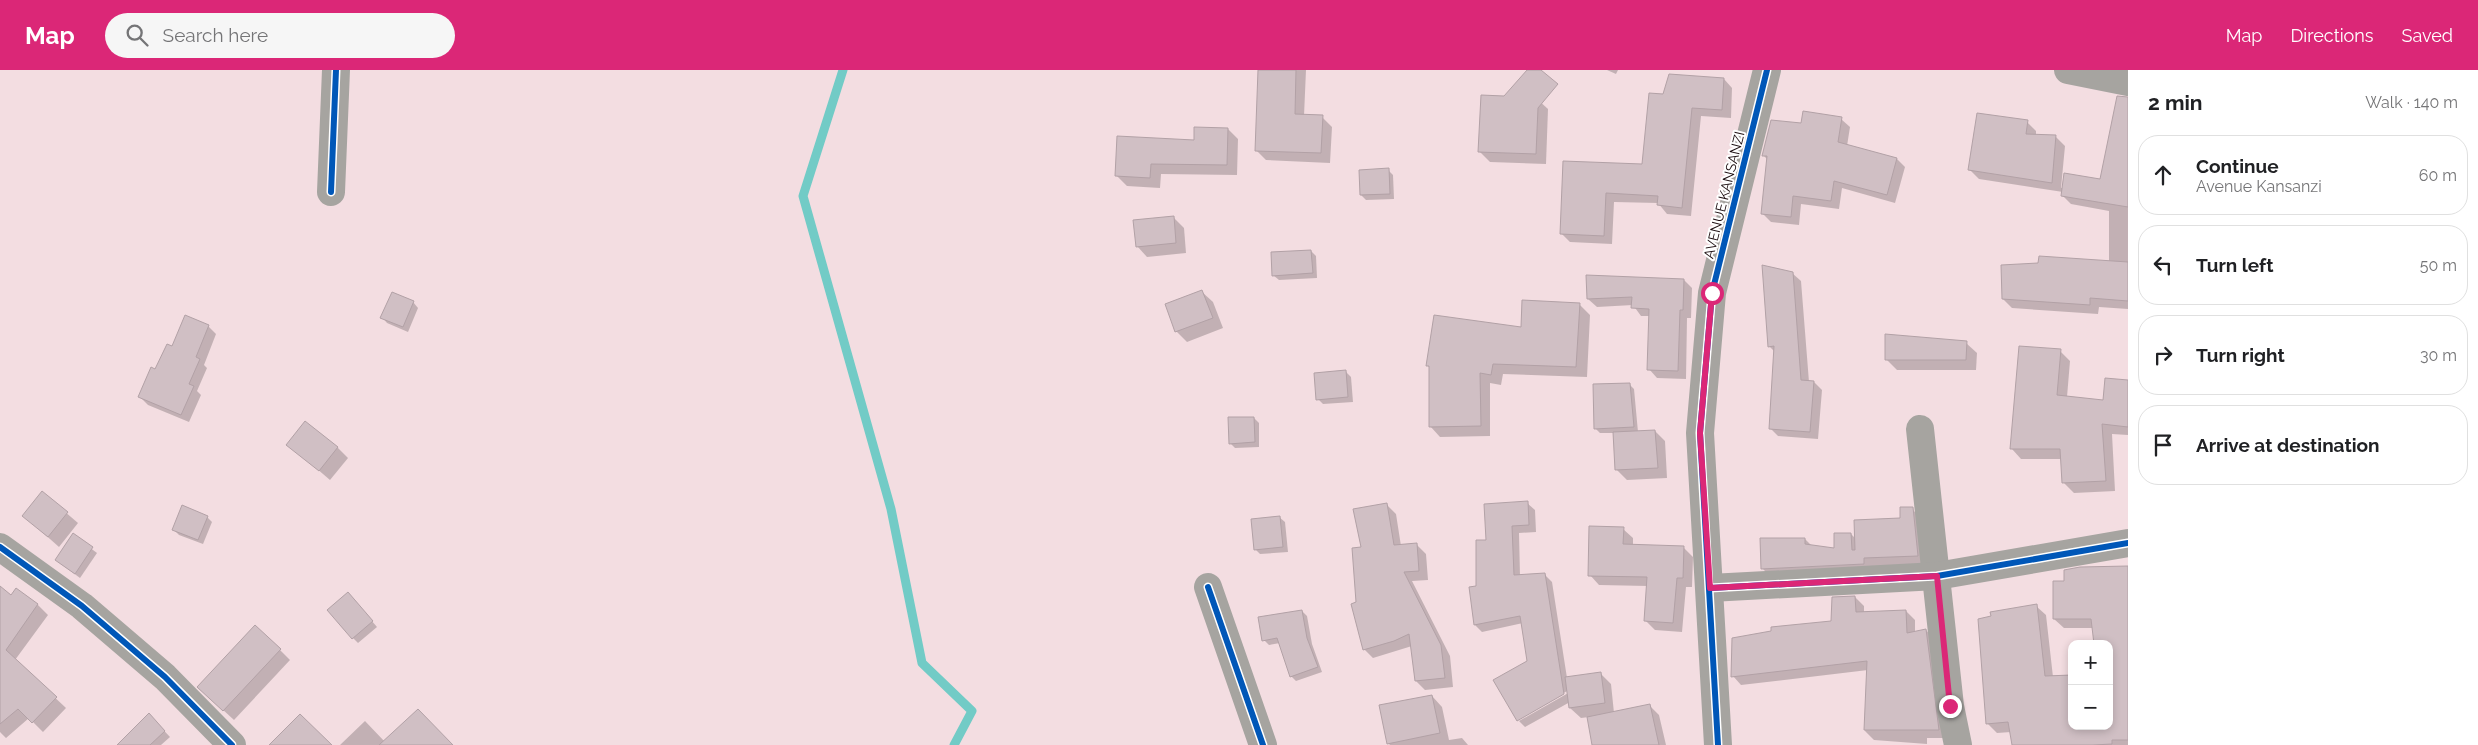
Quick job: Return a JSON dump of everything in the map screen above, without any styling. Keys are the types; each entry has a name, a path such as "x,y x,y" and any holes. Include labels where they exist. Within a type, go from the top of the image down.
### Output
{"street":[{"path":"331,192 336,70"},
{"name":"AVENUE KANSANZI","path":"1718,745 1700,433 1712,293 1767,70"},
{"path":"2068,70 2128,82"},
{"path":"1920,429 1929,528 1937,576 1950,706 1958,745"},
{"path":"1710,588 1937,576 2128,543"},
{"path":"0,547 90,612 166,677 232,745"},
{"path":"1208,587 1263,745"}],"building":[{"path":"1258,70 1296,70 1295,114 1323,115 1321,153 1255,151"},
{"path":"1527,70 1541,70 1558,84 1538,108 1536,154 1478,152 1481,95 1504,96"},
{"path":"1669,74 1724,78 1722,110 1692,108 1682,208 1657,205 1658,196 1606,193 1604,236 1560,234 1563,161 1642,164 1649,93 1663,94"},
{"path":"2117,96 2128,97 2128,207 2061,196 2064,173 2100,179"},
{"path":"1803,111 1842,117 1838,142 1897,158 1887,195 1834,181 1831,201 1793,196 1791,217 1761,214 1767,156 1762,156 1771,120 1801,123"},
{"path":"1977,113 2028,120 2026,134 2056,135 2052,183 1968,170"},
{"path":"1194,127 1228,128 1227,165 1151,164 1150,178 1115,176 1117,136 1194,140"},
{"path":"1389,168 1390,194 1360,195 1359,170"},
{"path":"1174,216 1176,243 1136,247 1133,220"},
{"path":"1311,250 1313,273 1272,276 1271,252"},
{"path":"2039,256 2128,262 2128,301 2090,298 2090,305 2002,299 2001,265 2038,263"},
{"path":"1762,265 1793,272 1801,380 1814,381 1810,432 1769,429 1774,346 1768,347"},
{"path":"1586,275 1684,279 1683,310 1680,310 1678,371 1647,370 1649,309 1631,308 1632,297 1587,299"},
{"path":"1202,290 1213,318 1175,332 1165,304"},
{"path":"392,292 414,301 403,327 380,318"},
{"path":"1522,300 1580,303 1576,367 1493,364 1491,375 1480,373 1481,426 1429,427 1429,366 1426,366 1434,315 1521,327"},
{"path":"185,315 209,325 196,357 200,359 189,384 194,386 181,415 138,397 151,367 155,369 167,344 172,346"},
{"path":"1885,334 1967,341 1966,360 1885,360"},
{"path":"2019,346 2061,349 2057,395 2103,400 2105,378 2128,380 2128,427 2102,424 2106,481 2062,483 2060,449 2010,449"},
{"path":"1346,370 1348,397 1316,400 1314,373"},
{"path":"1630,383 1634,427 1594,429 1593,384"},
{"path":"1228,417 1254,417 1255,442 1229,444"},
{"path":"305,421 338,447 319,471 286,445"},
{"path":"1655,430 1658,468 1615,470 1613,432"},
{"path":"42,491 68,512 48,537 22,516"},
{"path":"1528,501 1529,525 1512,526 1514,575 1545,573 1564,694 1517,721 1493,680 1527,661 1520,616 1474,625 1469,587 1476,586 1476,540 1486,540 1484,504"},
{"path":"1387,503 1394,545 1417,543 1419,571 1404,572 1441,645 1445,678 1415,681 1409,634 1394,641 1363,650 1351,604 1356,602 1352,548 1361,547 1353,509"},
{"path":"182,505 208,516 198,540 172,530"},
{"path":"1900,507 1913,507 1918,556 1864,558 1864,564 1761,569 1760,538 1805,538 1805,544 1834,548 1834,533 1851,533 1852,550 1855,550 1854,520 1900,518"},
{"path":"1280,516 1283,547 1254,550 1251,519"},
{"path":"1589,526 1624,527 1623,544 1684,546 1683,578 1677,578 1673,623 1644,621 1647,577 1588,576"},
{"path":"73,533 93,547 75,574 55,560"},
{"path":"2128,566 2128,740 2112,740 2112,744 2093,745 2012,745 2008,722 1986,724 1978,619 1991,616 1990,612 2037,604 2045,676 2068,675 2068,730 2113,730 2113,640 2094,640 2091,619 2053,619 2053,581 2064,581 2064,570 2080,567"},
{"path":"0,586 11,595 16,588 38,604 6,650 57,697 32,723 18,709 0,724"},
{"path":"348,592 373,621 352,639 327,610"},
{"path":"1855,596 1856,612 1906,610 1907,633 1926,629 1939,730 1864,730 1867,661 1731,677 1732,638 1771,631 1771,627 1831,621 1832,597"},
{"path":"1302,610 1307,638 1318,667 1290,677 1277,638 1262,641 1258,617"},
{"path":"255,625 281,649 223,711 197,687"},
{"path":"1601,672 1605,703 1569,708 1565,677"},
{"path":"1432,695 1440,733 1387,744 1379,705"},
{"path":"1650,704 1659,745 1592,745 1587,717"},
{"path":"418,709 453,745 379,745"},
{"path":"149,713 165,731 150,745 117,745"},
{"path":"300,714 332,745 269,745"}],"waterway":[{"path":"843,70 803,196 891,509 922,663 972,711 954,745"}],"cycle path":[{"path":"331,192 336,70"},
{"path":"1718,745 1700,433 1712,293 1767,70"},
{"path":"1710,588 1937,576 2128,543"},
{"path":"0,547 82,606 165,677 232,745"},
{"path":"1208,587 1263,745"}],"route":[{"path":"1712,293 1700,433 1710,588 1937,576 1950,706"}]}
